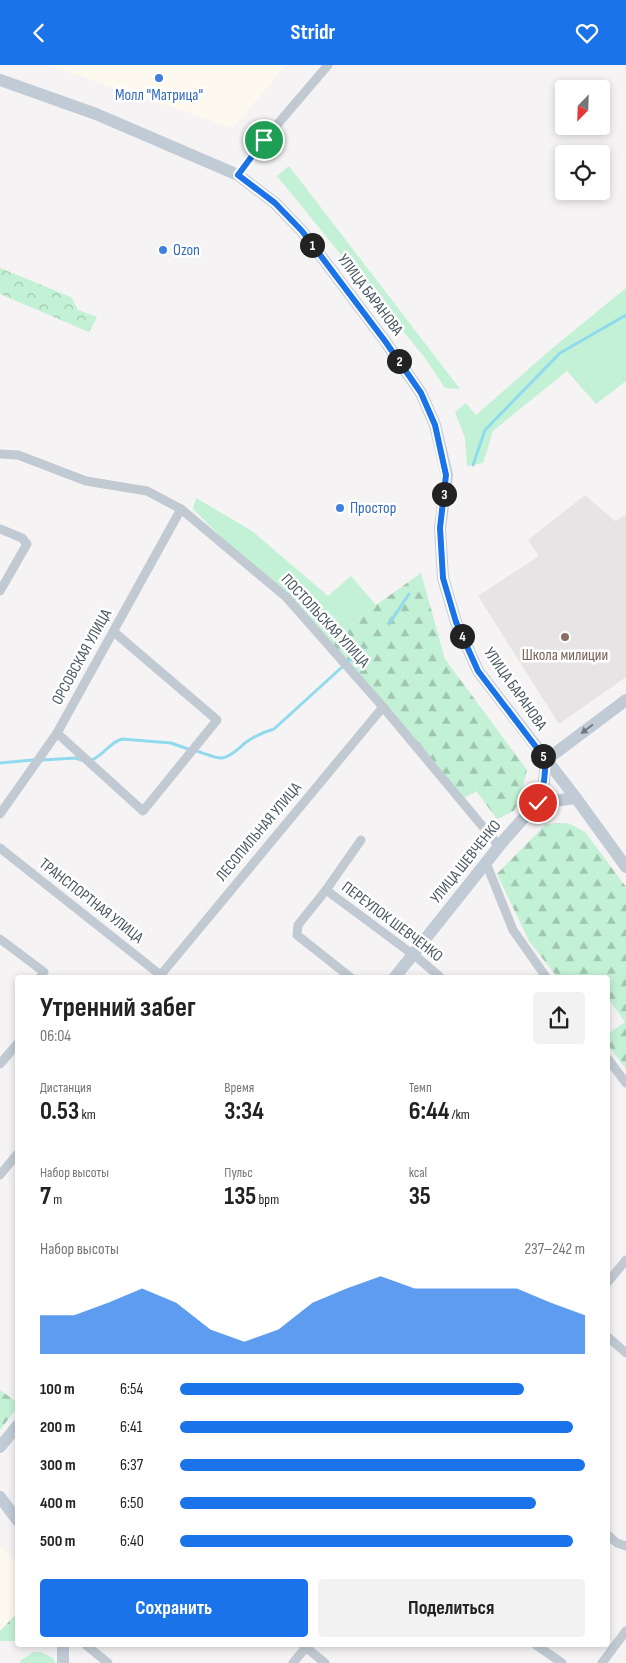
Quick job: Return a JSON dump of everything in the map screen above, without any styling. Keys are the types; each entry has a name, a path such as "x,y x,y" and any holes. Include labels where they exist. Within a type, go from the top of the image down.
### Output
{"main road":[{"name":"УЛИЦА БАРАНОВА","path":"0,80 96,114 238,175 275,203 302,231 385,341 421,393 435,425 446,475 440,528 443,578 456,622 478,671 576,798 626,867"},
{"path":"546,760 626,700"},
{"name":"УЛИЦА ШЕВЧЕНКО","path":"397,975 498,846 538,803 544,781 546,760"},
{"path":"538,803 576,798"},
{"path":"0,1447 15,1429"},
{"path":"0,1497 15,1517"},
{"path":"63,1647 63,1663"}],"street":[{"path":"238,175 264,140 328,65"},
{"name":"ПОСТОЛЬСКАЯ УЛИЦА","path":"0,454 18,455 86,481 147,491 181,509 286,597 382,707 498,846"},
{"name":"ОРСОВСКАЯ УЛИЦА","path":"0,814 57,733 181,509"},
{"path":"0,529 22,538 27,544 0,591"},
{"path":"57,733 143,811 217,719 114,632"},
{"name":"ЛЕСОПИЛЬНАЯ УЛИЦА","path":"163,975 382,707"},
{"name":"ПЕРЕУЛОК ШЕВЧЕНКО","path":"347,975 297,935 298,925 326,890 360,840"},
{"name":"ТРАНСПОРТНАЯ УЛИЦА","path":"0,848 159,975"},
{"path":"486,863 512,931 545,975"},
{"name":"ПЕРЕУЛОК ШЕВЧЕНКО","path":"326,890 438,975"},
{"path":"0,939 44,971 41,975"},
{"path":"0,1064 15,1046"},
{"path":"610,1062 626,1083"},
{"path":"0,1175 15,1157"},
{"path":"610,1280 626,1260"},
{"path":"610,1339 626,1353"},
{"path":"610,1537 617,1543 626,1545"},
{"path":"602,1663 626,1631"},
{"path":"88,1647 108,1663"},
{"path":"293,1663 305,1647"},
{"path":"307,1647 325,1663"},
{"path":"539,1647 562,1663"}],"shaded area":[{"path":"48,65 286,65 233,128"},
{"name":"Школа милиции","path":"585,495 615,521 626,515 626,677 559,724 478,596 539,556 528,540"},
{"path":"0,1545 15,1559 15,1615 0,1631"}],"green space":[{"path":"289,166 460,389 445,388 425,358 277,176"},
{"path":"0,268 71,297 78,310 97,317 89,332 0,294"},
{"path":"626,288 626,381 596,404 567,371 493,431 483,463 467,466 465,438 455,412 466,403 476,415 549,351"},
{"path":"196,498 252,531 328,596 351,576 376,605 328,643 193,509"},
{"path":"421,573 445,659 527,770 520,798 514,811 497,819 476,791 463,799 328,643"},
{"path":"568,823 585,832 626,887 626,1069 610,1048 610,1033 625,1022 610,1001 610,975 555,975 529,941 497,874 546,824"},
{"path":"0,1390 15,1401 15,1411 0,1430"},
{"path":"15,1615 15,1641 0,1641 0,1631"},
{"path":"34,1652 41,1652 53,1658 55,1663 20,1663 21,1660"}],"waterway":[{"path":"473,465 485,430 560,353 626,315"},
{"path":"389,624 409,594"},
{"path":"349,661 363,648"},
{"path":"195,751 219,758 229,756 252,738 274,729 341,668"},
{"path":"90,761 122,739 171,743 188,749"},
{"path":"42,760 76,758 81,760"},
{"path":"0,763 33,760"}],"place":[{"name":"Молл \"Матрица\"","path":"159,78"},
{"name":"Ozon","path":"163,250"},
{"name":"Простор","path":"340,508"},
{"name":"Школа милиции","path":"565,637"}],"route":[{"path":"264,140 238,175 275,203 302,231 385,341 421,393 435,425 446,475 440,528 443,578 456,622 478,671 546,760 544,781 538,803"}]}
